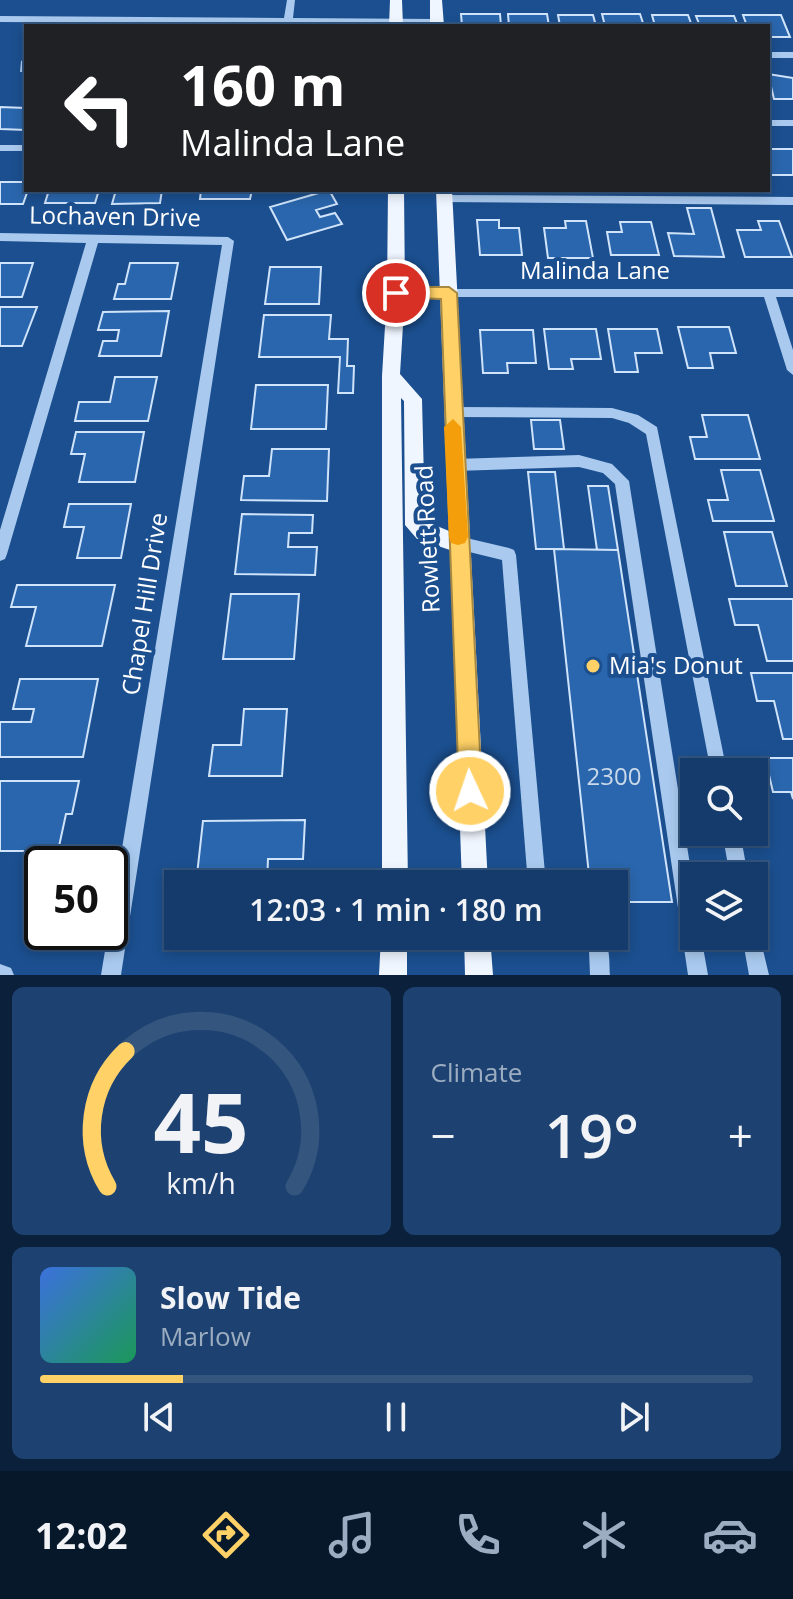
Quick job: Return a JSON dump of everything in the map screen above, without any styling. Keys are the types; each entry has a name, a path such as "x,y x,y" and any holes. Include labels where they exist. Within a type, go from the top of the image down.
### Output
{"main road":[{"path":"396,0 396,24"},
{"path":"436,0 437,24"},
{"name":"Rowlett Road","path":"395,870 391,376 396,293 396,192"},
{"name":"Rowlett Road","path":"444,194 474,870"},
{"path":"391,376 413,399 415,525 424,533 458,543"},
{"path":"393,975 394,950"},
{"path":"478,950 479,975"}],"street":[{"path":"288,23 291,0"},
{"path":"0,19 40,22 437,24"},
{"path":"770,55 793,55"},
{"path":"770,123 793,123"},
{"path":"0,148 24,148"},
{"path":"444,194 793,201"},
{"name":"Lochaven Drive","path":"0,237 228,241"},
{"path":"0,554 93,239"},
{"name":"Chapel Hill Drive","path":"111,975 228,241"},
{"name":"Malinda Lane","path":"396,293 793,293"},
{"path":"769,293 793,370"},
{"path":"452,412 612,413 633,419 652,431 716,758"},
{"path":"455,465 579,461 607,468 622,481 698,975"},
{"path":"458,543 509,555 536,870"},
{"path":"598,950 600,975"},
{"path":"754,950 759,975"}],"building":[{"path":"461,14 500,14 501,24 462,24"},
{"path":"508,14 547,14 549,24 509,24"},
{"path":"602,14 640,14 643,24 604,24"},
{"path":"558,15 593,15 595,24 560,24"},
{"path":"652,15 688,15 691,24 654,24"},
{"path":"743,15 781,15 790,37 772,37 770,24 746,24"},
{"path":"696,16 734,16 737,24 699,24"},
{"path":"770,74 793,78 793,99 774,99"},
{"path":"0,107 24,108 24,130 0,129"},
{"path":"770,149 793,149 793,175 771,175"},
{"path":"0,182 24,182 24,192 27,192 23,204 0,204"},
{"path":"48,192 98,192 95,203 45,203"},
{"path":"115,192 162,192 160,203 112,204"},
{"path":"201,192 252,192 250,199 200,199"},
{"path":"330,192 337,204 316,210 320,217 335,213 342,224 287,240 270,207"},
{"path":"687,208 711,208 724,257 674,256 668,233 694,234"},
{"path":"477,220 499,220 499,228 519,228 522,255 480,255"},
{"path":"565,221 586,221 593,258 548,258 544,228 566,228"},
{"path":"758,221 779,221 792,257 745,257 737,230 761,230"},
{"path":"620,222 651,222 659,255 611,255 607,232 622,232"},
{"path":"0,263 33,263 22,297 0,297"},
{"path":"130,263 178,263 171,299 114,299 118,284 125,284"},
{"path":"270,267 321,267 319,304 265,304"},
{"path":"0,307 37,307 22,346 0,346"},
{"path":"169,311 161,356 99,356 103,341 117,341 119,330 98,330 103,312"},
{"path":"264,315 331,315 329,339 348,339 347,366 354,366 353,393 338,393 340,357 259,357"},
{"path":"678,327 729,327 736,353 710,353 713,368 688,368"},
{"path":"544,329 596,329 601,359 571,359 573,369 549,369"},
{"path":"608,329 657,329 662,353 635,353 638,372 615,372"},
{"path":"480,330 533,330 536,363 507,363 508,373 483,373"},
{"path":"115,377 157,377 148,421 75,421 79,402 110,402"},
{"path":"256,385 328,385 326,429 251,429"},
{"path":"702,415 748,415 760,459 695,459 690,437 707,437"},
{"path":"531,420 560,420 564,449 534,449"},
{"path":"76,432 144,432 135,482 79,482 85,454 71,454"},
{"path":"272,449 329,449 327,501 241,500 244,476 269,476"},
{"path":"721,470 760,470 774,521 713,521 708,500 728,500"},
{"path":"528,472 555,472 564,549 536,549"},
{"path":"588,486 608,486 618,550 597,550"},
{"path":"69,504 131,504 121,558 77,558 84,527 64,527"},
{"path":"242,514 313,515 312,533 289,533 288,547 317,547 315,575 235,574"},
{"path":"724,532 772,532 787,586 736,586"},
{"path":"554,549 618,550 672,902 628,902 628,870 588,870"},
{"path":"17,585 115,585 102,646 26,646 36,607 11,607"},
{"path":"231,594 299,594 294,659 223,659"},
{"path":"729,599 793,599 793,661 767,661 758,625 735,625"},
{"path":"751,673 793,673 793,739 783,739 774,701 757,701"},
{"path":"20,679 98,679 83,757 0,757 0,722 31,722 34,709 13,709"},
{"path":"244,709 287,709 282,776 209,776 213,745 241,745"},
{"path":"768,758 793,758 793,799 791,792 773,792"},
{"path":"0,781 79,781 72,814 66,814 59,846 24,846 24,851 0,851"},
{"path":"305,820 303,859 268,859 268,870 198,870 203,821"}],"slow traffic":[{"path":"453,427 458,537"}],"place":[{"name":"Mia's Donut","path":"593,666"}],"route":[{"path":"396,293 449,293 470,791"}]}
